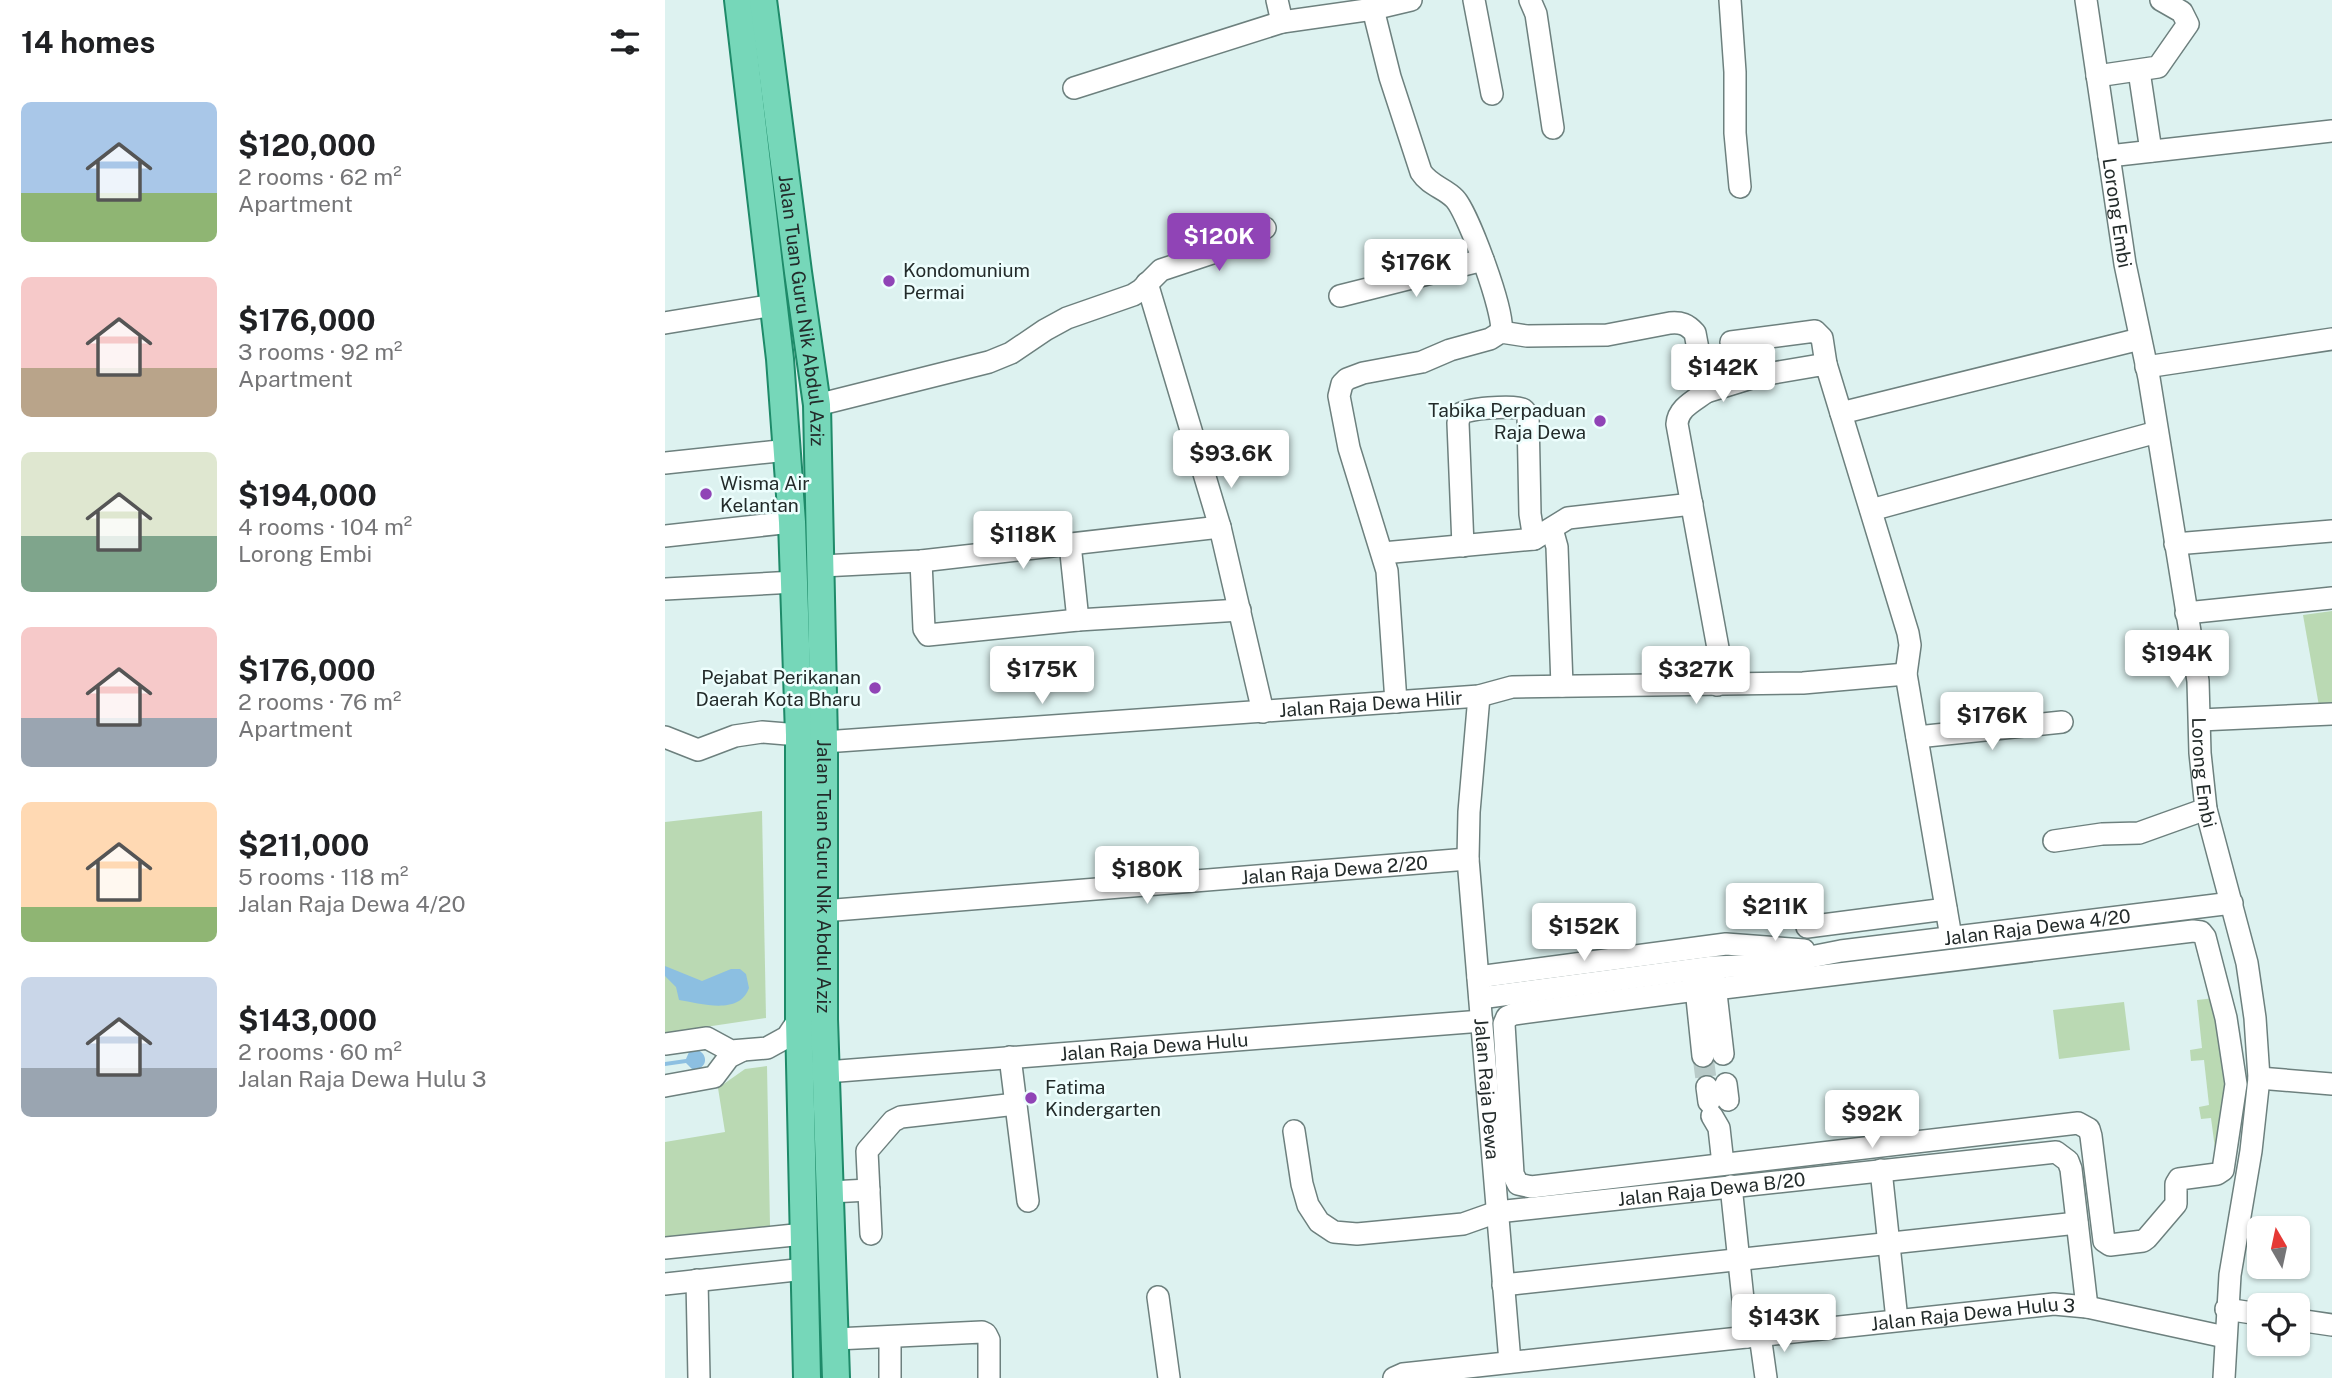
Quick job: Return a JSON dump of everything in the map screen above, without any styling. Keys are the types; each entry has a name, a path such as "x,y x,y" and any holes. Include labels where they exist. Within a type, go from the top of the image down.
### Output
{"main road":[{"name":"Jalan Tuan Guru Nik Abdul Aziz","path":"738,0 774,305 792,522 799,735 799,1019 807,1378"},
{"name":"Jalan Tuan Guru Nik Abdul Aziz","path":"763,0 797,272 817,405 822,566 825,1072 836,1378"},
{"path":"788,450 798,414 805,408 817,405"},
{"path":"806,1328 836,1333"}],"street":[{"path":"1277,0 1282,22"},
{"path":"1074,88 1282,22 1373,9 1411,0"},
{"path":"1474,0 1492,94"},
{"path":"1530,0 1536,14 1553,128"},
{"path":"1730,0 1739,179"},
{"name":"Lorong Embi","path":"2087,0 2125,264 2146,367 2198,681 2200,753 2206,809 2247,963 2255,1018 2259,1078 2251,1151 2226,1309 2224,1378"},
{"path":"2097,76 2139,71 2161,65 2187,24 2182,12 2161,0"},
{"path":"1373,9 1390,77 1421,172 1432,184 1456,200 1483,260 1502,320 1501,332"},
{"path":"2139,71 2151,151"},
{"path":"2109,156 2332,131"},
{"path":"817,405 1000,358 1067,318 1132,295 1161,270 1212,253 1265,228"},
{"path":"1340,296 1483,260"},
{"path":"1147,283 1220,527 1263,712"},
{"path":"665,323 774,305"},
{"path":"1396,702 1389,591 1383,553 1349,448 1339,396 1342,384 1363,373 1422,362 1450,350 1490,339 1501,332 1538,336 1607,334 1680,322 1695,333 1706,392"},
{"path":"1731,342 1815,331 1822,338 1826,365 1908,633 1910,645 1906,674 1951,937"},
{"path":"1841,413 2140,339"},
{"path":"2146,367 2332,339"},
{"path":"1717,685 1720,659 1678,416 1681,410 1706,392 1761,375 1826,365"},
{"path":"1463,546 1458,423 1460,414 1469,410 1516,408 1525,411 1528,415 1530,514 1543,534 1557,547 1562,686"},
{"path":"1871,510 2157,432"},
{"path":"665,463 788,450"},
{"path":"1383,553 1463,546 1543,534 1559,522 1576,516 1692,504"},
{"path":"665,536 792,522"},
{"path":"822,566 921,561 1220,527"},
{"path":"2175,544 2332,531"},
{"path":"1070,544 1078,620"},
{"path":"921,561 924,629 928,635 1078,620 1240,610"},
{"path":"665,589 795,582"},
{"path":"2186,613 2332,598"},
{"name":"Jalan Raja Dewa Hilir","path":"824,742 1479,696 1512,687 1803,683 1906,674"},
{"name":"Jalan Raja Dewa","path":"1479,696 1469,812 1468,859 1510,1362"},
{"path":"2200,720 2332,714"},
{"path":"1917,737 2062,722"},
{"path":"665,737 698,750 735,736 762,732 799,735"},
{"path":"2055,841 2102,834 2139,833 2206,809"},
{"name":"Jalan Raja Dewa 2/20","path":"823,911 1468,859"},
{"name":"Jalan Raja Dewa 4/20","path":"1479,987 1779,964 1841,950 2232,903"},
{"path":"1807,927 1946,909"},
{"path":"2201,932 2205,937 2226,1018 2236,1084 2223,1170 2217,1174 2179,1179 2176,1184 2176,1204 2143,1241 2110,1245 2105,1243 2091,1136 2089,1129 2078,1123 1531,1187 1518,1184 1513,1174 1504,1024 1507,1017 1703,969 2201,932"},
{"path":"1703,969 1713,1055"},
{"path":"665,1044 708,1038 727,1050 767,1048 787,1037 799,1019"},
{"name":"Jalan Raja Dewa Hulu","path":"825,1072 1482,1021"},
{"path":"767,1048 785,1058 801,1108"},
{"path":"665,1086 714,1077 729,1057 741,1051"},
{"path":"1010,1057 1028,1201"},
{"path":"2259,1078 2332,1084"},
{"path":"871,1234 868,1148 898,1118 1016,1104"},
{"path":"1718,1104 1723,1164"},
{"name":"Jalan Raja Dewa B/20","path":"1294,1131 1308,1205 1319,1222 1334,1232 1357,1234 1463,1224 1497,1212 2056,1152 2069,1161 2071,1169 2087,1307"},
{"path":"1881,1170 1897,1320"},
{"path":"1731,1186 1739,1259 1754,1336 1766,1378"},
{"path":"830,1192 869,1190"},
{"path":"1503,1285 2077,1223"},
{"path":"665,1248 804,1234"},
{"path":"665,1284 805,1269"},
{"path":"697,1280 699,1378"},
{"path":"1158,1297 1169,1378"},
{"name":"Jalan Raja Dewa Hulu 3","path":"1510,1362 2041,1304 2087,1307 2225,1338"},
{"path":"2226,1309 2247,1312"},
{"path":"2310,1322 2332,1325"},
{"path":"836,1333 890,1337 978,1332 986,1334 989,1340 989,1378"},
{"path":"890,1337 890,1378"},
{"path":"1394,1378 1403,1374 1510,1362"}],"green space":[{"path":"2332,611 2332,705 2319,706 2303,615"},
{"path":"762,811 766,1018 665,1033 665,822"},
{"path":"2215,998 2231,1081 2217,1164 2211,1118 2201,1119 2199,1107 2209,1105 2204,1060 2191,1061 2190,1050 2202,1048 2197,1000"},
{"path":"2124,1002 2130,1050 2059,1059 2053,1010"},
{"path":"767,1066 770,1226 665,1238 665,1142 725,1132 718,1088 745,1069"}],"water":[{"path":"665,966 702,981 731,969 740,969 746,974 749,988 744,997 728,1005 679,1000 676,987 665,976"},
{"path":"698,1050 705,1059 701,1068 692,1069 686,1063 665,1066 665,1062 686,1059 689,1052"}],"tunnel":[{"path":"1703,1056 1707,1087"}],"place":[{"name":"Kondomunium Permai","path":"889,281"},
{"name":"Tabika Perpaduan Raja Dewa","path":"1600,421"},
{"name":"Wisma Air Kelantan","path":"706,494"},
{"name":"Pejabat Perikanan Daerah Kota Bharu","path":"875,688"},
{"name":"Fatima Kindergarten","path":"1031,1098"}]}
